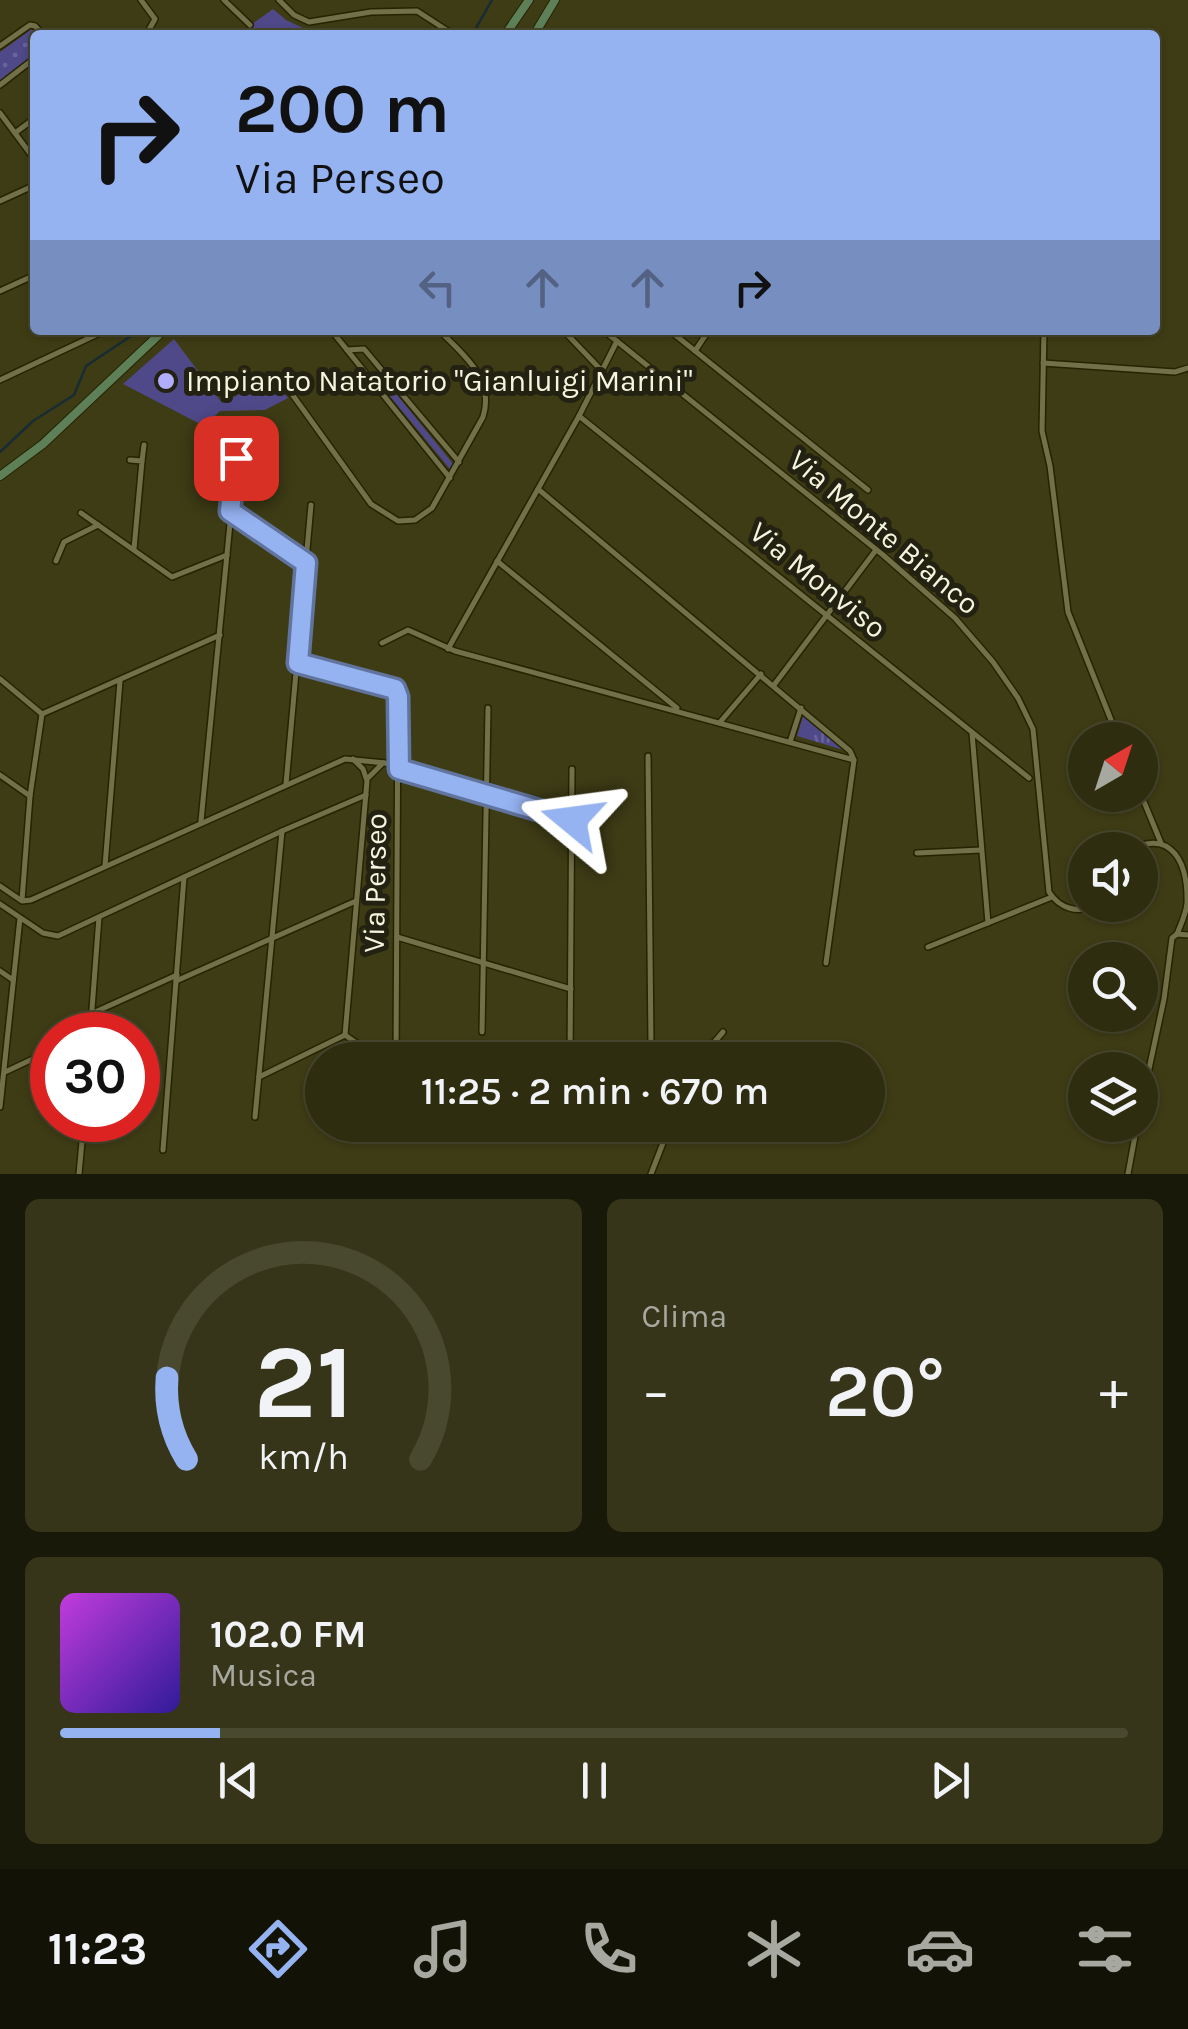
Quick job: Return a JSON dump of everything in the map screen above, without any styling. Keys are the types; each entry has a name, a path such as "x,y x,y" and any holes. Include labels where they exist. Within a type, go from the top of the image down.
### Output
{"main road":[{"path":"509,30 530,0"},
{"path":"537,30 556,0"},
{"path":"0,476 44,444 159,335"}],"street":[{"path":"141,0 155,19 149,30"},
{"path":"224,0 250,26"},
{"path":"278,0 308,22 415,10 446,30"},
{"path":"0,46 31,24 38,30"},
{"path":"0,86 30,62"},
{"path":"0,114 30,153"},
{"path":"15,133 30,122"},
{"path":"0,200 30,188"},
{"path":"0,291 30,278"},
{"path":"0,380 96,335"},
{"path":"335,335 450,478"},
{"path":"279,376 366,498 388,517 406,522 422,516 436,502 483,417 486,391 480,374 444,335"},
{"path":"567,335 602,371"},
{"name":"Via Monte Bianco","path":"609,335 958,620 1004,676 1026,712 1034,734 1046,882 1052,897"},
{"path":"675,335 868,490"},
{"path":"695,351 706,335"},
{"path":"1044,335 1042,432 1068,615 1112,722"},
{"path":"448,649 617,342"},
{"path":"347,350 364,349 459,462"},
{"path":"1043,364 1174,372 1188,368"},
{"name":"Via Monviso","path":"579,416 1028,778"},
{"path":"200,823 239,431"},
{"path":"134,550 144,445"},
{"path":"130,460 142,461"},
{"path":"538,489 774,685 853,757"},
{"path":"286,784 311,506"},
{"path":"230,511 306,563"},
{"path":"82,514 174,577 226,555"},
{"path":"56,562 59,549 67,540 98,525"},
{"path":"774,685 876,550"},
{"path":"497,562 680,711"},
{"path":"382,644 406,629 448,649 853,757"},
{"path":"42,714 220,635"},
{"name":"Via Perseo","path":"298,663 395,689 398,697 396,1042"},
{"path":"720,722 761,674"},
{"path":"0,679 42,714"},
{"path":"105,866 120,681"},
{"path":"482,1032 488,708"},
{"path":"790,742 801,708"},
{"path":"22,901 30,796 42,714"},
{"path":"972,732 988,923"},
{"path":"648,756 652,1042"},
{"path":"826,963 853,757"},
{"path":"345,1035 366,795 363,769 353,758"},
{"path":"0,886 22,901 31,900 336,761 353,758 383,763 572,820"},
{"path":"366,781 383,763"},
{"path":"570,1042 572,769"},
{"path":"0,776 30,796"},
{"path":"0,904 43,933 56,936 366,795"},
{"path":"1148,812 1161,843 1176,852 1186,904 1177,934 1172,938 1153,1052"},
{"path":"256,1117 282,830"},
{"path":"917,853 981,850"},
{"path":"163,1150 184,877"},
{"path":"928,947 1052,897 1068,906"},
{"path":"94,1012 356,901"},
{"path":"92,1012 99,917"},
{"path":"0,1107 20,918"},
{"path":"1177,934 1188,936"},
{"path":"397,937 571,989"},
{"path":"0,972 13,980"},
{"path":"715,1042 723,1032"},
{"path":"345,1035 355,1042"},
{"path":"259,1078 345,1035"},
{"path":"4,1073 30,1061"},
{"path":"78,1174 82,1142"},
{"path":"652,1174 664,1142"},
{"path":"1128,1174 1134,1142"}],"green space":[{"path":"273,9 303,28 300,30 244,30"},
{"path":"30,30 30,59 0,82 0,52"},
{"name":"Impianto Natatorio \"Gianluigi Marini\"","path":"174,339 222,403 271,378 288,398 265,410 220,411 204,426 123,384"},
{"path":"394,391 453,464 450,469 389,395"},
{"path":"804,713 847,751 797,736"}],"waterway":[{"path":"475,30 492,0"},
{"path":"0,452 33,421 74,395 86,366 132,335"}],"place":[{"name":"Impianto Natatorio \"Gianluigi Marini\"","path":"166,381"}],"route":[{"path":"236,458 230,511 306,563 298,663 395,689 399,769 572,820"}]}
